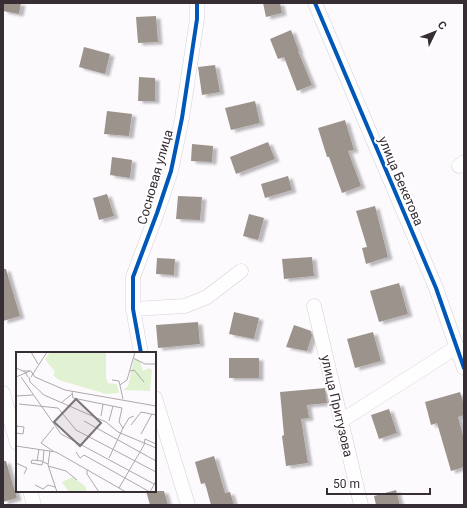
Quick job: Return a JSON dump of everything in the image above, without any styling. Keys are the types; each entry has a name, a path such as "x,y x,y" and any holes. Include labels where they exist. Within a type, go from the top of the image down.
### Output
{"street":[{"name":"Сосновая улица","path":"141,352 133,309 133,277 157,213 168,178 182,118 197,19 197,3"},
{"name":"улица Бекетова","path":"315,3 436,288 464,368"},
{"path":"133,309 185,306 207,297 241,271"},
{"name":"улица Притузова","path":"314,306 361,505"},
{"path":"341,421 457,347"},
{"path":"3,393 16,439"},
{"path":"156,401 188,505"},
{"path":"30,492 34,505"}],"building":[{"path":"3,3 21,3 19,14 3,11"},
{"path":"263,3 280,3 282,13 266,17"},
{"path":"156,16 158,42 138,43 136,17"},
{"path":"291,30 312,85 297,91 284,57 278,59 270,39"},
{"path":"84,47 110,54 105,74 79,67"},
{"path":"215,65 220,92 202,95 198,67"},
{"path":"139,77 155,78 155,101 138,101"},
{"path":"255,101 260,123 231,130 225,108"},
{"path":"107,111 132,114 129,136 104,134"},
{"path":"345,120 354,150 348,151 361,186 342,193 329,157 327,157 318,128"},
{"path":"268,142 275,159 236,174 230,157"},
{"path":"192,144 213,146 212,162 191,161"},
{"path":"112,157 132,160 130,178 110,175"},
{"path":"288,176 292,190 265,198 261,184"},
{"path":"107,194 114,216 99,220 93,198"},
{"path":"178,196 202,197 200,220 176,219"},
{"path":"375,206 388,257 366,264 362,248 367,247 356,211"},
{"path":"249,214 264,218 258,240 243,236"},
{"path":"312,257 314,276 284,279 282,259"},
{"path":"157,258 175,259 174,275 156,274"},
{"path":"3,269 6,269 20,316 3,321"},
{"path":"399,283 408,314 379,322 370,291"},
{"path":"234,312 259,318 254,339 229,334"},
{"path":"198,322 200,344 158,348 156,325"},
{"path":"294,325 311,331 312,336 307,351 286,347"},
{"path":"373,332 381,361 355,368 347,339"},
{"path":"229,358 259,358 259,378 229,378"},
{"path":"325,388 327,403 307,405 309,418 301,419 308,463 286,466 282,436 284,435 280,392"},
{"path":"460,392 464,405 464,415 458,417 464,439 464,467 451,471 437,423 431,425 425,402"},
{"path":"389,409 397,433 379,439 371,415"},
{"path":"214,456 225,493 230,492 234,505 211,505 205,483 201,484 195,462"},
{"path":"3,461 6,461 17,498 3,502"},
{"path":"396,490 400,505 376,505 374,496"},
{"path":"164,491 168,505 150,505 146,492"}],"cycle path":[{"path":"141,352 133,309 133,277 171,171 182,118 197,19 197,3"},
{"path":"315,3 436,288 464,368"}]}
